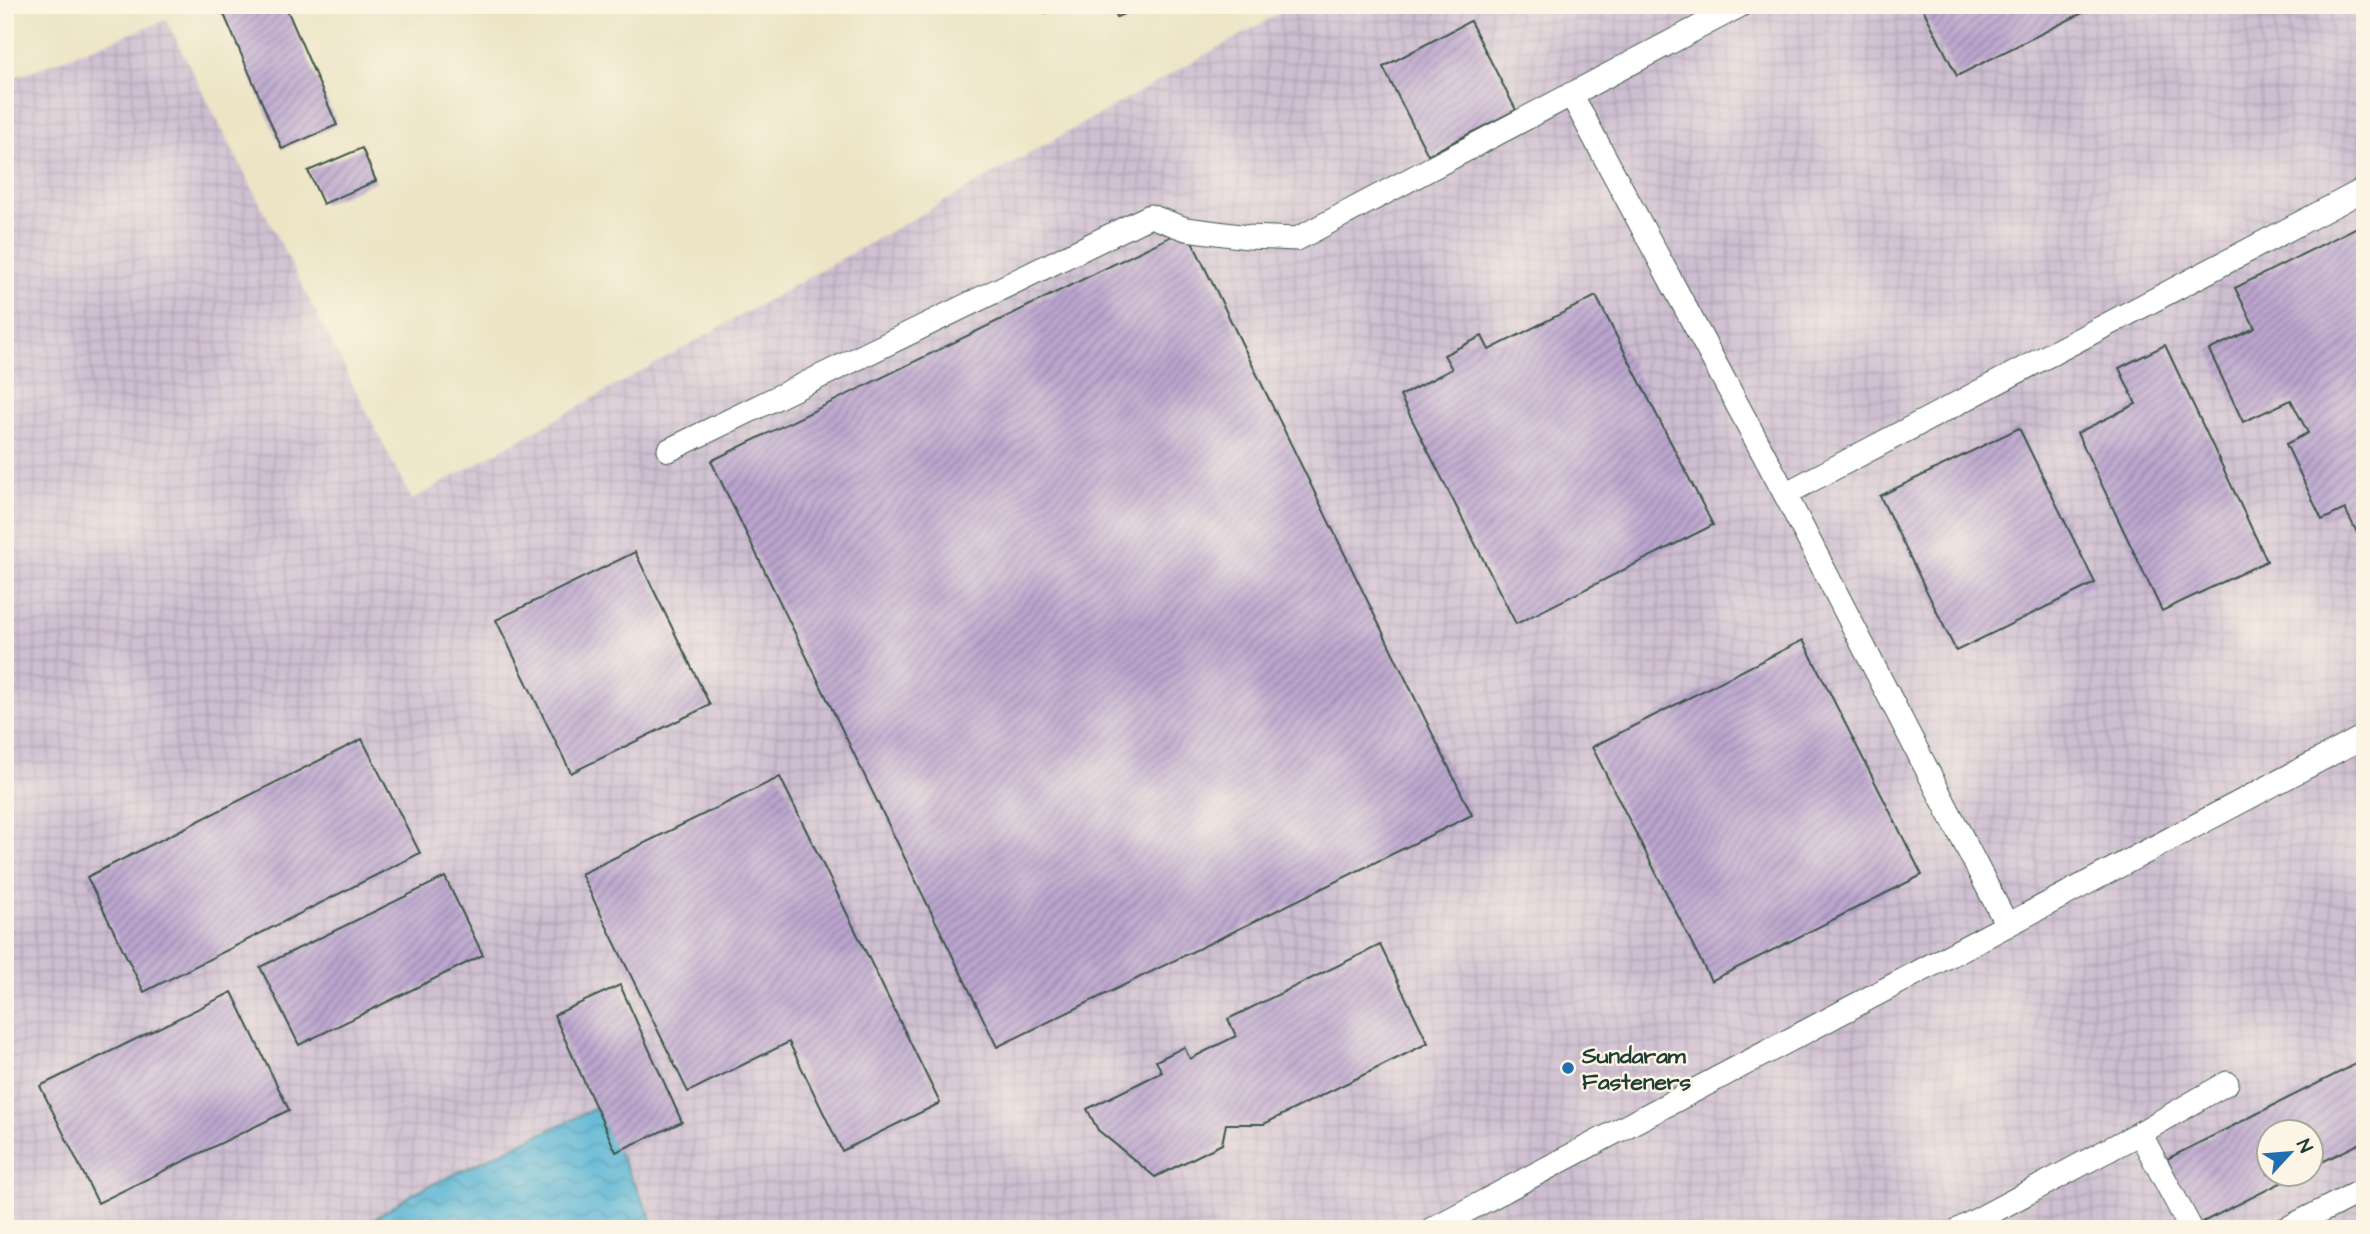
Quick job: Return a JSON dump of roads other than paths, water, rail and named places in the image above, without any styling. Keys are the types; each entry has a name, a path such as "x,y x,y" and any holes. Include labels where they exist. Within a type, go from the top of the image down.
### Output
{"lane":[{"path":"668,450 1150,216 1186,229 1248,237 1297,239 1741,5"},
{"path":"1571,94 1785,494 2007,925"},
{"path":"1785,494 2365,189"},
{"path":"1432,1229 2365,736"},
{"path":"1960,1229 2140,1133 2227,1083"},
{"path":"2140,1133 2191,1229"},
{"path":"2286,1229 2365,1189"}],"water":[{"path":"596,1108 657,1229 359,1229 414,1193"}],"place":[{"name":"Sundaram Fasteners","path":"1568,1068"}]}
